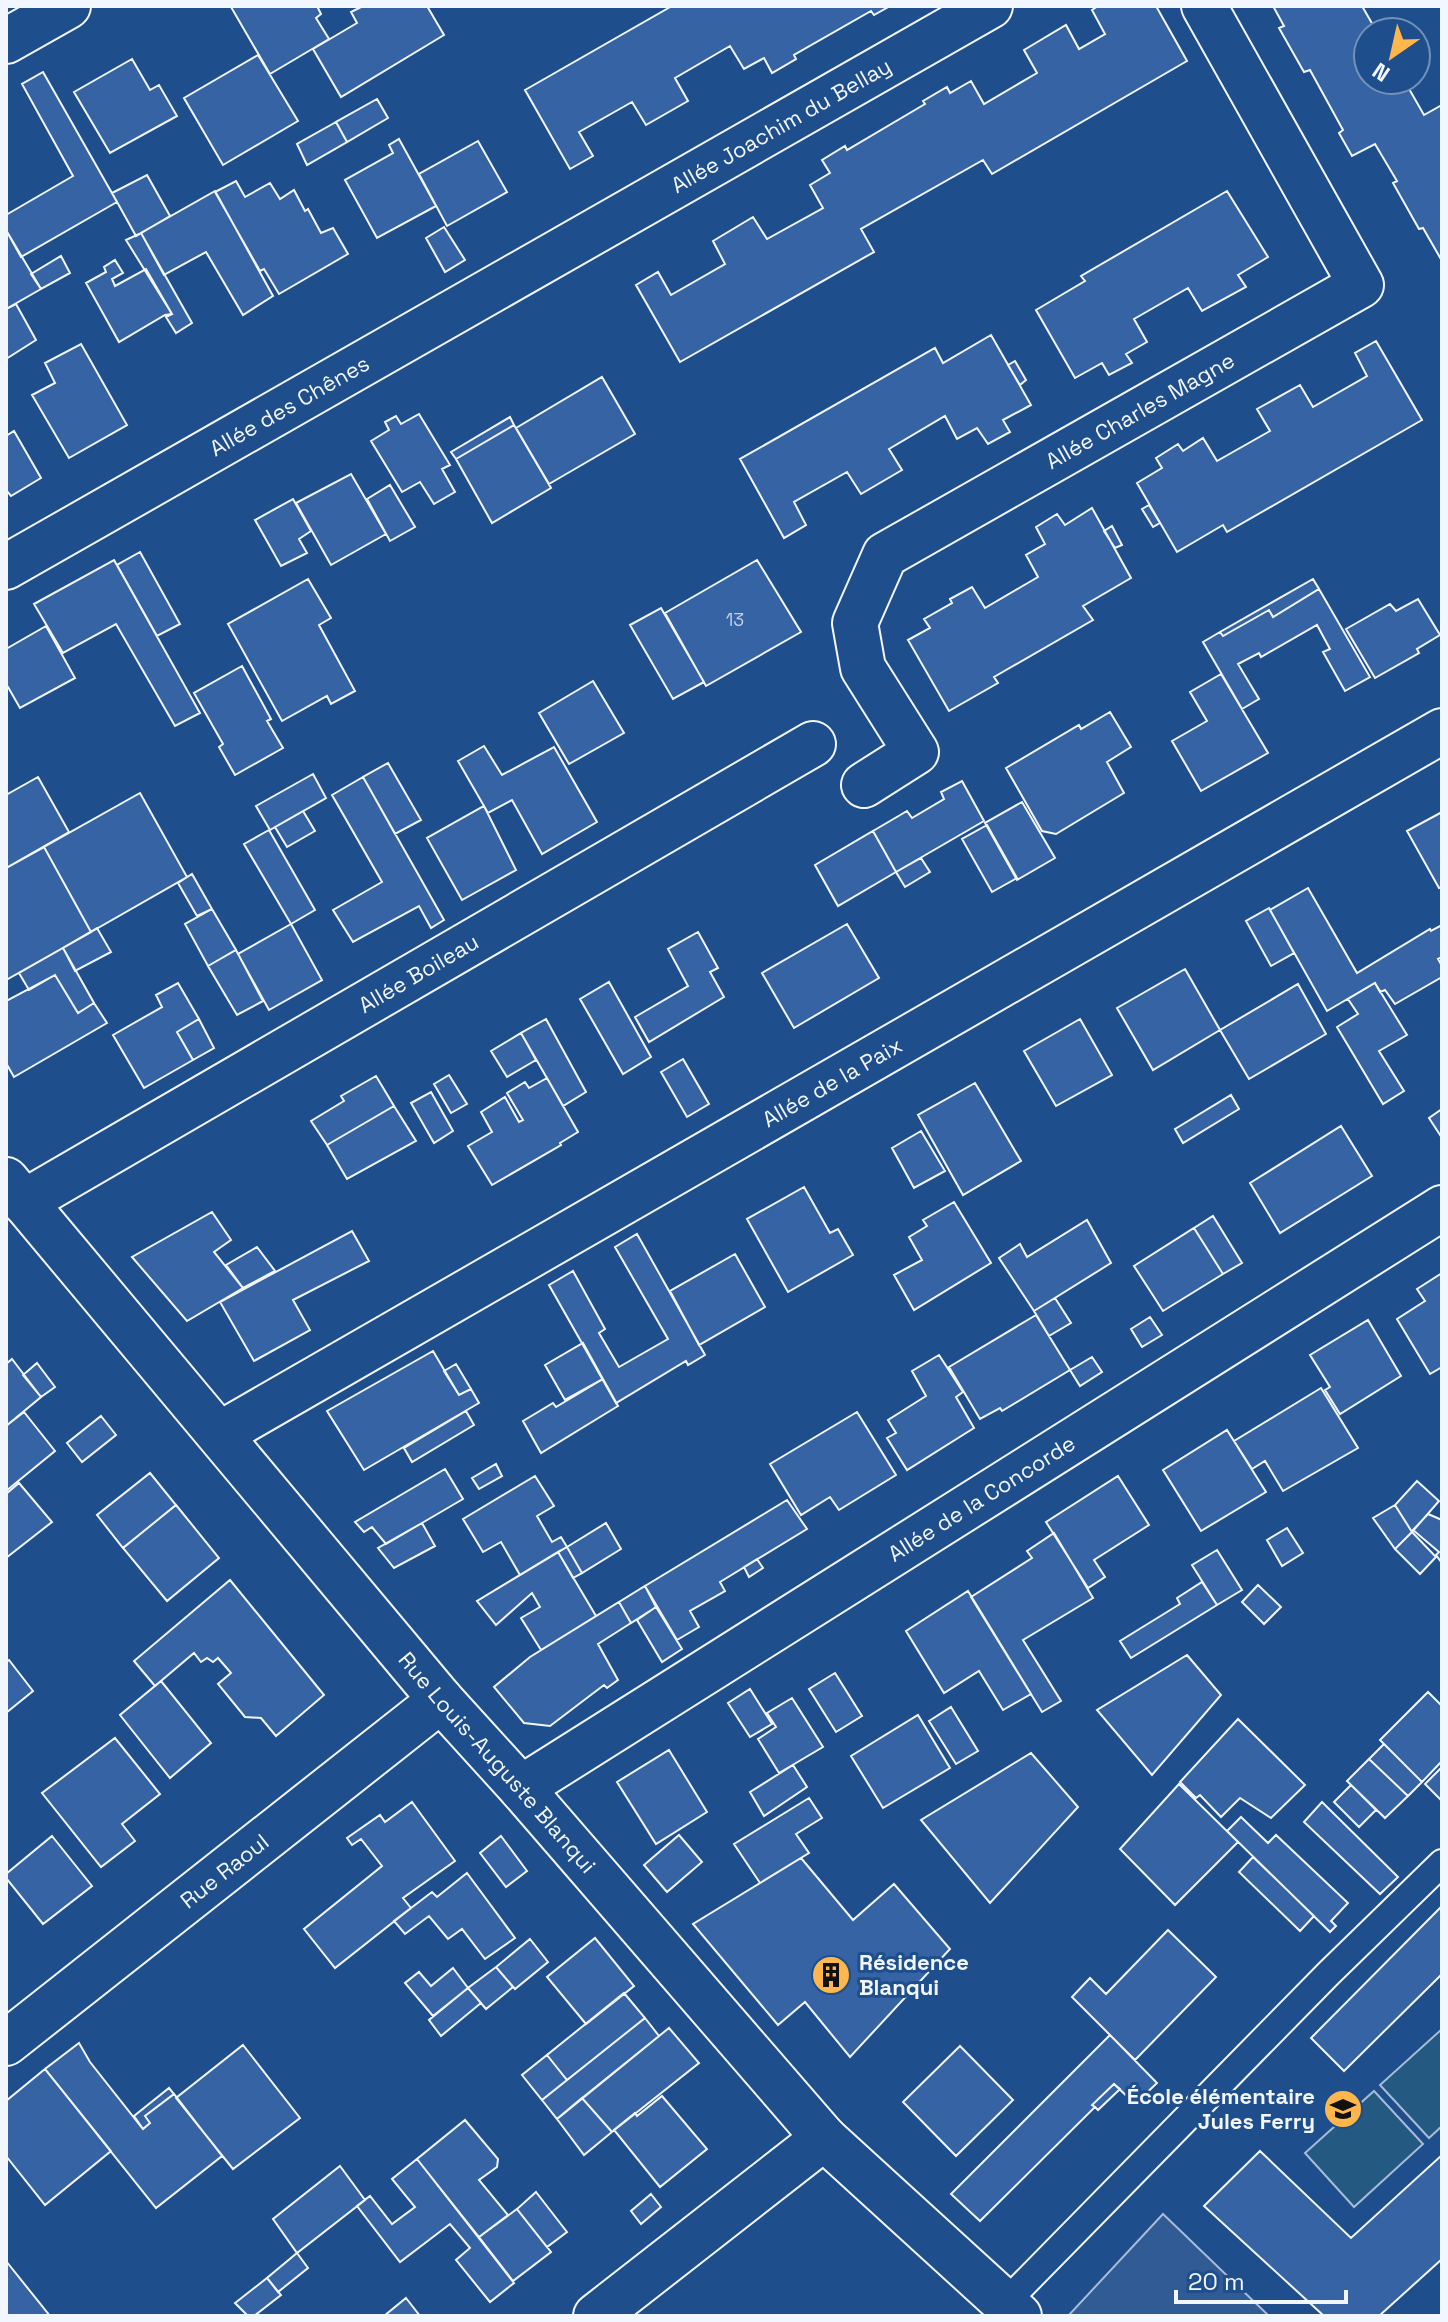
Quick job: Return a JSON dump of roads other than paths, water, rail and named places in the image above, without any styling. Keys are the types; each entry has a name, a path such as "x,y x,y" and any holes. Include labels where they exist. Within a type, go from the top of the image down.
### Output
{"street":[{"path":"6,41 68,6"},
{"name":"Allée Joachim du Bellay","path":"571,245 990,6"},
{"name":"Allée Charles Magne","path":"864,785 916,752 863,668 855,623 885,555 1361,285 1204,6"},
{"name":"Allée des Chênes","path":"6,567 571,245"},
{"name":"Allée de la Paix","path":"220,1434 1442,731"},
{"name":"Allée Boileau","path":"18,1208 813,744"},
{"name":"Rue Louis-Auguste Blanqui","path":"18,1208 220,1434 441,1700 824,2138 1012,2310"},
{"name":"Allée de la Concorde","path":"521,1788 1442,1208"},
{"name":"Rue Raoul","path":"6,2043 441,1700"},
{"path":"596,2316 824,2138"}],"lane":[{"path":"1012,2310 1329,1973 1442,1863"}],"place":[{"name":"Résidence Blanqui","path":"831,1975"},
{"name":"École élémentaire Jules Ferry","path":"1343,2109"}]}
